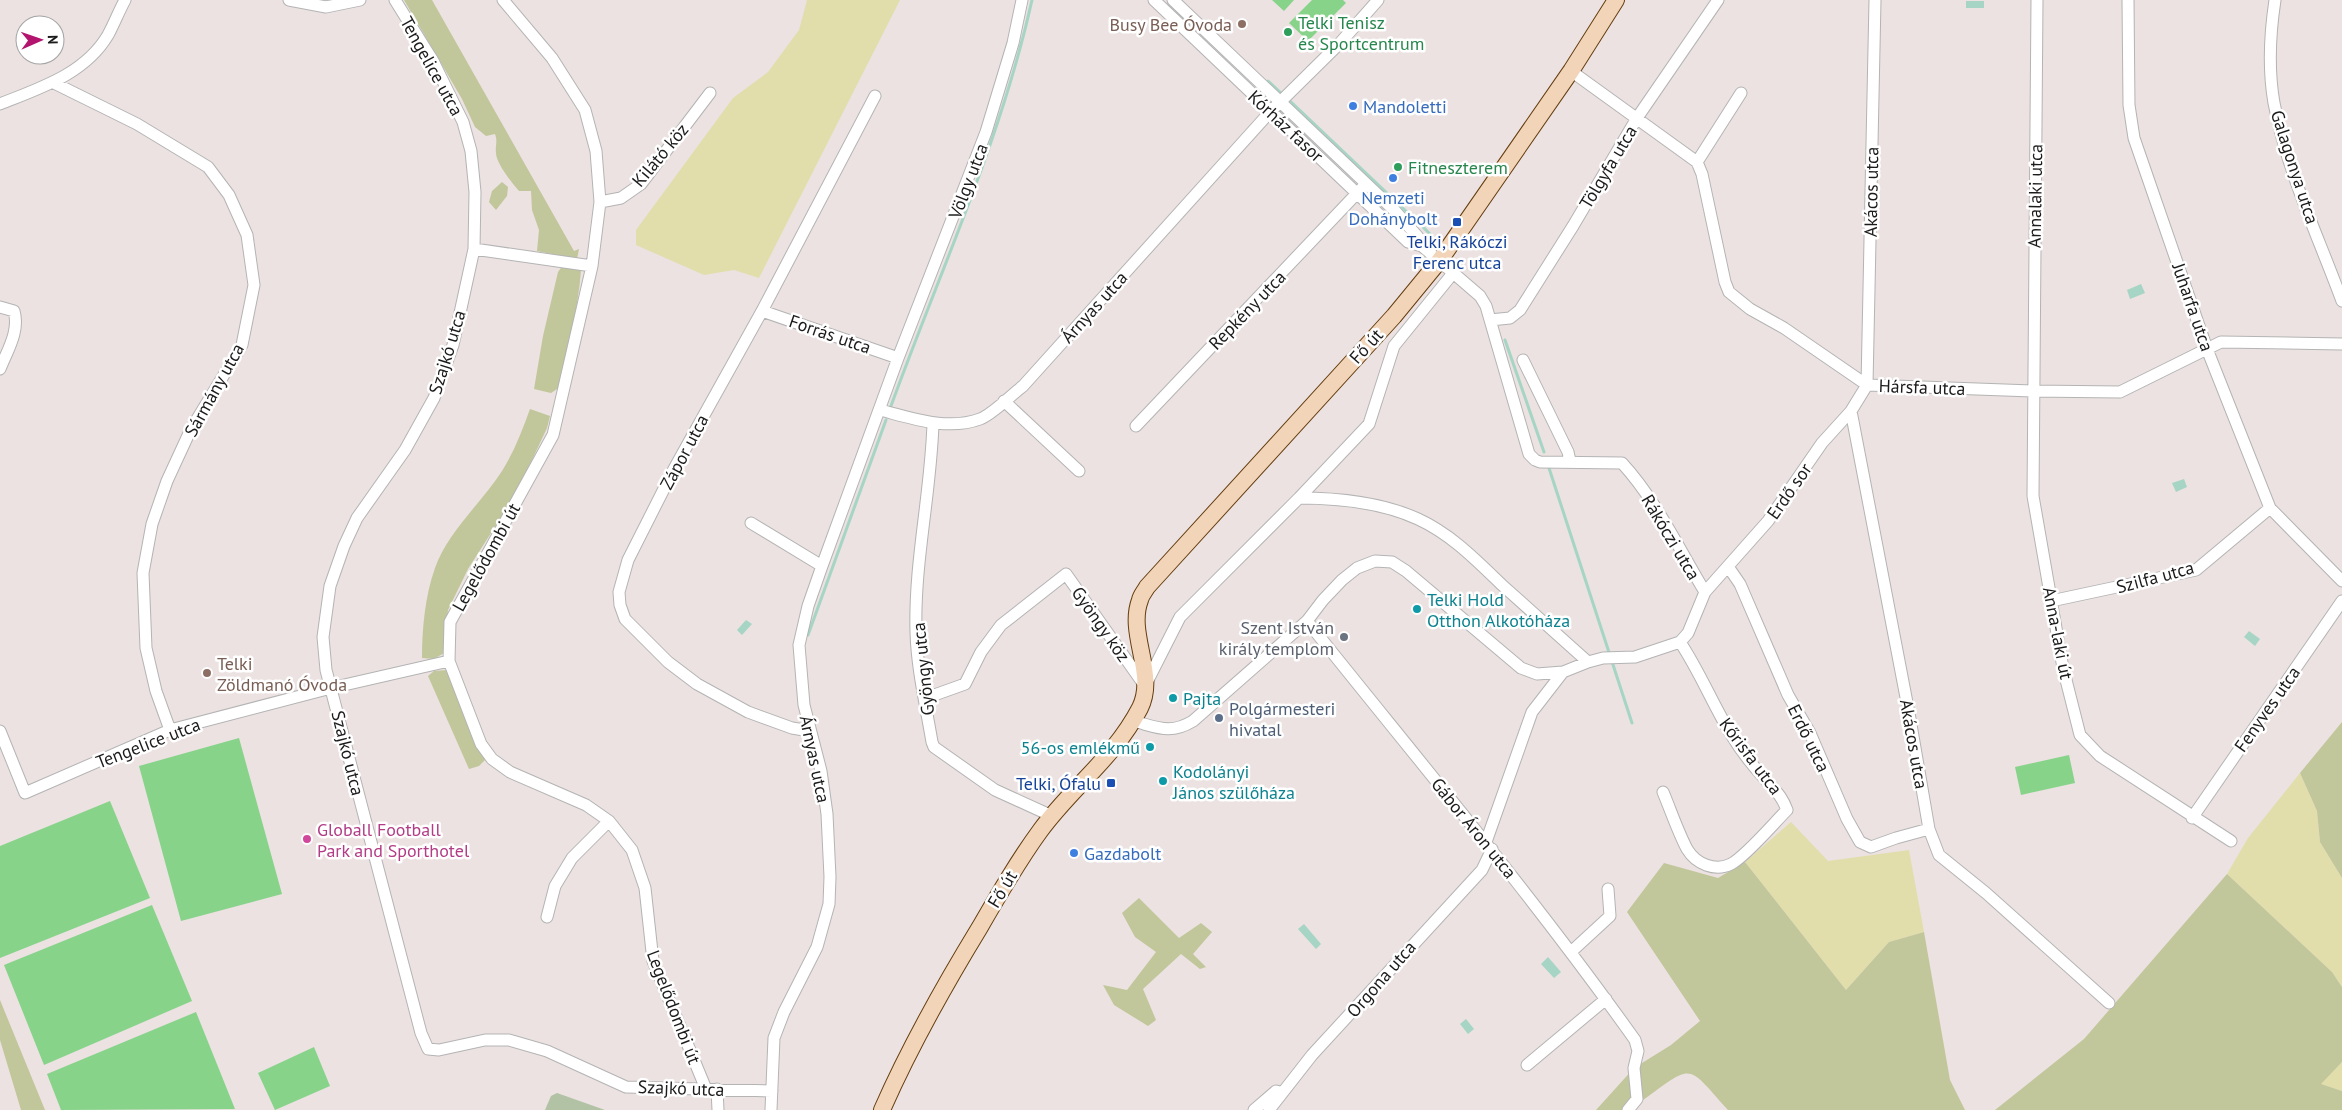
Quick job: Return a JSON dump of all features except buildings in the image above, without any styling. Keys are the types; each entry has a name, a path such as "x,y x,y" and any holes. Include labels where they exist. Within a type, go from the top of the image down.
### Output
{"main road":[{"name":"Fő út","path":"882,1110 916,1035 937,997 1022,857 1052,816 1115,748 1142,705 1145,686 1138,615 1140,600 1147,586 1394,316 1440,260 1571,71 1616,0"}],"street":[{"path":"0,104 54,82 87,61 108,36 125,0"},
{"path":"289,0 326,6 360,0"},
{"name":"Tengelice utca","path":"395,0 433,61 463,122 471,151 475,192 474,249"},
{"name":"Legelődombi út","path":"503,0 552,58 584,110 596,151 600,202 592,266 553,435 450,622 449,661 481,744 492,759 510,772 586,805 609,821 632,850 645,888 653,961 711,1089 718,1110"},
{"name":"Völgy utca","path":"898,358 986,132 1013,43 1022,0"},
{"name":"Kórház fasor","path":"1154,0 1408,242 1422,246 1440,260"},
{"name":"Kórház fasor","path":"1173,0 1366,183 1418,236 1422,246"},
{"name":"Árnyas utca","path":"880,410 932,424 960,423 980,419 1023,386 1270,112 1340,43 1378,0"},
{"name":"Tölgyfa utca","path":"1490,320 1510,318 1520,310 1573,226 1637,118 1718,0"},
{"name":"Akácos utca","path":"1867,385 1875,0"},
{"name":"Annalaki utca","path":"2032,391 2037,0"},
{"name":"Juharfa utca","path":"2128,0 2129,105 2134,138 2207,349 2270,508 2342,581"},
{"name":"Galagonya utca","path":"2275,0 2270,36 2274,101 2291,167 2342,301"},
{"path":"1571,71 1697,162 1740,93"},
{"name":"Sármány utca","path":"54,82 136,124 208,167 228,195 247,235 254,285 242,345 191,429 167,481 152,524 143,573 146,648 156,692 170,730"},
{"name":"Kilátó köz","path":"600,202 621,198 641,184 710,93"},
{"name":"Zápor utca","path":"810,731 792,728 748,712 696,684 644,640 625,619 620,605 619,592 628,560 674,469 762,311 875,96"},
{"name":"Hársfa utca","path":"1697,162 1702,174 1725,282 1729,292 1750,309 1784,328 1867,385 2120,392 2222,342 2342,344"},
{"name":"Repkény utca","path":"1136,426 1366,183"},
{"path":"474,249 592,266"},
{"name":"Szajkó utca","path":"474,249 453,345 434,398 405,450 357,518 344,546 332,580 323,637 326,670 420,1033 428,1049 439,1050 485,1040 509,1040 548,1051 626,1087 772,1091"},
{"name":"Rákóczi utca","path":"1440,260 1480,296 1490,320 1529,454 1534,460 1540,462 1622,463 1633,474 1655,508 1705,592 1688,634 1680,642"},
{"name":"Fő út","path":"1145,686 1180,617 1299,498 1369,424 1394,346 1454,272"},
{"path":"0,307 14,312 17,320 15,331 2,364"},
{"name":"Forrás utca","path":"762,311 898,358"},
{"path":"0,344 2,364"},
{"name":"Árnyas utca","path":"771,1110 774,1038 784,1012 817,947 829,904 830,877 827,814 821,771 804,705 799,645 808,606 898,358"},
{"path":"1523,360 1568,452 1570,461"},
{"name":"Erdő sor","path":"1705,592 1729,568 1768,521 1822,443 1851,411 1867,385"},
{"name":"Anna-laki út","path":"2032,391 2033,496 2063,668 2080,735 2100,756 2192,818"},
{"path":"1004,401 1079,471"},
{"name":"Akácos utca","path":"1851,411 1909,713 1929,829 1939,856 1986,893 2109,1003"},
{"name":"Gyöngy utca","path":"932,424 932,452 924,521 916,632 934,747 995,790 1052,816"},
{"path":"1299,498 1330,498 1394,510 1435,528 1479,563 1588,662"},
{"name":"Szilfa utca","path":"2051,601 2196,570 2270,508"},
{"path":"751,523 822,566"},
{"path":"1133,721 1168,730 1182,728 1193,722 1307,621 1342,580 1357,568 1375,561 1392,562 1430,590 1521,668 1537,674 1563,672 1603,658 1635,657 1680,642"},
{"name":"Erdő utca","path":"1729,568 1736,576 1788,695 1810,733 1847,818 1860,842 1871,847 1929,829"},
{"name":"Gyöngy köz","path":"926,698 964,684 981,652 1001,625 1066,574 1145,686"},
{"name":"Fenyves utca","path":"2192,818 2342,601"},
{"name":"Gábor Áron utca","path":"1307,621 1489,845 1572,951 1635,1040 1638,1051 1634,1068 1637,1099 1628,1110"},
{"name":"Kőrisfa utca","path":"1663,792 1688,850 1700,863 1716,868 1731,864 1787,810 1782,796 1765,780 1733,738 1711,700 1696,665 1680,642"},
{"name":"Tengelice utca","path":"0,731 25,793 170,730 331,688 449,661"},
{"name":"Orgona utca","path":"1269,1110 1282,1092 1414,941 1482,870 1532,712 1563,672"},
{"path":"2192,818 2231,842"},
{"path":"547,917 555,886 572,858 609,821"},
{"path":"1572,951 1610,916 1608,889"},
{"path":"1527,1065 1606,999"},
{"path":"1254,1110 1276,1091 1282,1092"}],"shaded area":[{"path":"404,0 432,0 574,251 579,249 577,259 537,251 539,230 532,210 531,191 519,191 505,173 497,157 495,134 486,136 475,127 462,99"},
{"path":"807,0 900,0 759,278 734,270 704,275 636,245 636,230 733,98 768,72 799,30"},
{"path":"1966,1 1984,1 1984,8 1966,8"},
{"path":"502,182 508,187 507,196 496,210 489,202 492,191"},
{"path":"563,265 581,270 580,285 560,387 551,393 534,389 543,336 558,272"},
{"path":"2141,284 2145,293 2130,299 2127,290"},
{"path":"530,409 550,416 547,428 516,494 468,569 448,610 444,653 434,659 422,658 426,601 435,568 456,530 502,471 514,449"},
{"path":"2184,479 2187,487 2176,492 2172,483"},
{"path":"746,620 752,624 742,635 737,630"},
{"path":"2249,631 2260,639 2255,646 2244,637"},
{"path":"447,670 485,760 479,766 469,769 428,676 434,671"},
{"path":"2342,722 2342,878 2320,842 2317,811 2300,773"},
{"path":"2300,773 2317,811 2320,842 2342,878 2342,987 2332,972 2227,874 2248,838"},
{"path":"1791,822 1828,861 1909,850 1924,932 1889,942 1846,990 1745,862"},
{"path":"1745,862 1846,990 1889,942 1924,932 1950,1080 1965,1110 1728,1110 1704,1083 1696,1076 1689,1074 1672,1079 1643,1100 1637,1099 1628,1110 1596,1110 1634,1068 1671,1045 1700,1021 1627,912 1664,863 1718,878"},
{"path":"2227,874 2332,972 2342,987 2342,1062 2321,1084 2342,1091 2342,1110 1995,1110 2084,1039"},
{"path":"1139,898 1179,938 1201,923 1212,932 1193,954 1206,967 1200,969 1181,954 1143,989 1156,1020 1148,1026 1114,1005 1103,985 1127,990 1156,952 1135,937 1122,913"},
{"path":"1304,924 1321,944 1316,949 1298,929"},
{"path":"1548,957 1561,972 1554,978 1541,964"},
{"path":"0,1000 45,1110 21,1110 0,1040"},
{"path":"1466,1019 1474,1029 1468,1034 1460,1024"},
{"path":"2342,1062 2342,1091 2320,1084"},
{"path":"557,1093 605,1110 545,1110 551,1096"}],"green space":[{"path":"1272,0 1294,0 1284,11"},
{"path":"1312,0 1343,0 1346,3 1308,41 1289,23"},
{"path":"239,738 282,894 181,921 139,766"},
{"path":"2069,755 2075,783 2021,795 2015,767"},
{"path":"110,801 150,898 0,958 0,846"},
{"path":"152,905 192,1001 44,1065 4,965"},
{"path":"196,1012 235,1109 61,1110 47,1074"},
{"path":"314,1047 330,1086 275,1110 258,1073"}],"waterway":[{"path":"891,406 987,154 1004,104 1032,0"},
{"path":"1268,81 1282,94"},
{"path":"1290,101 1409,214"},
{"path":"1418,222 1435,239"},
{"path":"1505,340 1544,452"},
{"path":"808,635 886,420"},
{"path":"1548,465 1632,723"}],"place":[{"name":"Busy Bee Óvoda","path":"1242,24"},
{"name":"Telki Tenisz és Sportcentrum","path":"1288,32"},
{"name":"Mandoletti","path":"1353,106"},
{"name":"Fitneszterem","path":"1398,167"},
{"name":"Nemzeti Dohánybolt","path":"1393,178"},
{"name":"Telki, Rákóczi Ferenc utca","path":"1457,222"},
{"name":"Telki Hold Otthon Alkotóháza","path":"1417,609"},
{"name":"Szent István király templom","path":"1344,637"},
{"name":"Telki Zöldmanó Óvoda","path":"207,673"},
{"name":"Pajta","path":"1173,698"},
{"name":"Polgármesteri hivatal","path":"1219,718"},
{"name":"56-os emlékmű","path":"1150,747"},
{"name":"Kodolányi János szülőháza","path":"1163,781"},
{"name":"Telki, Ófalu","path":"1111,783"},
{"name":"Globall Football Park and Sporthotel","path":"307,839"},
{"name":"Gazdabolt","path":"1074,853"}]}
